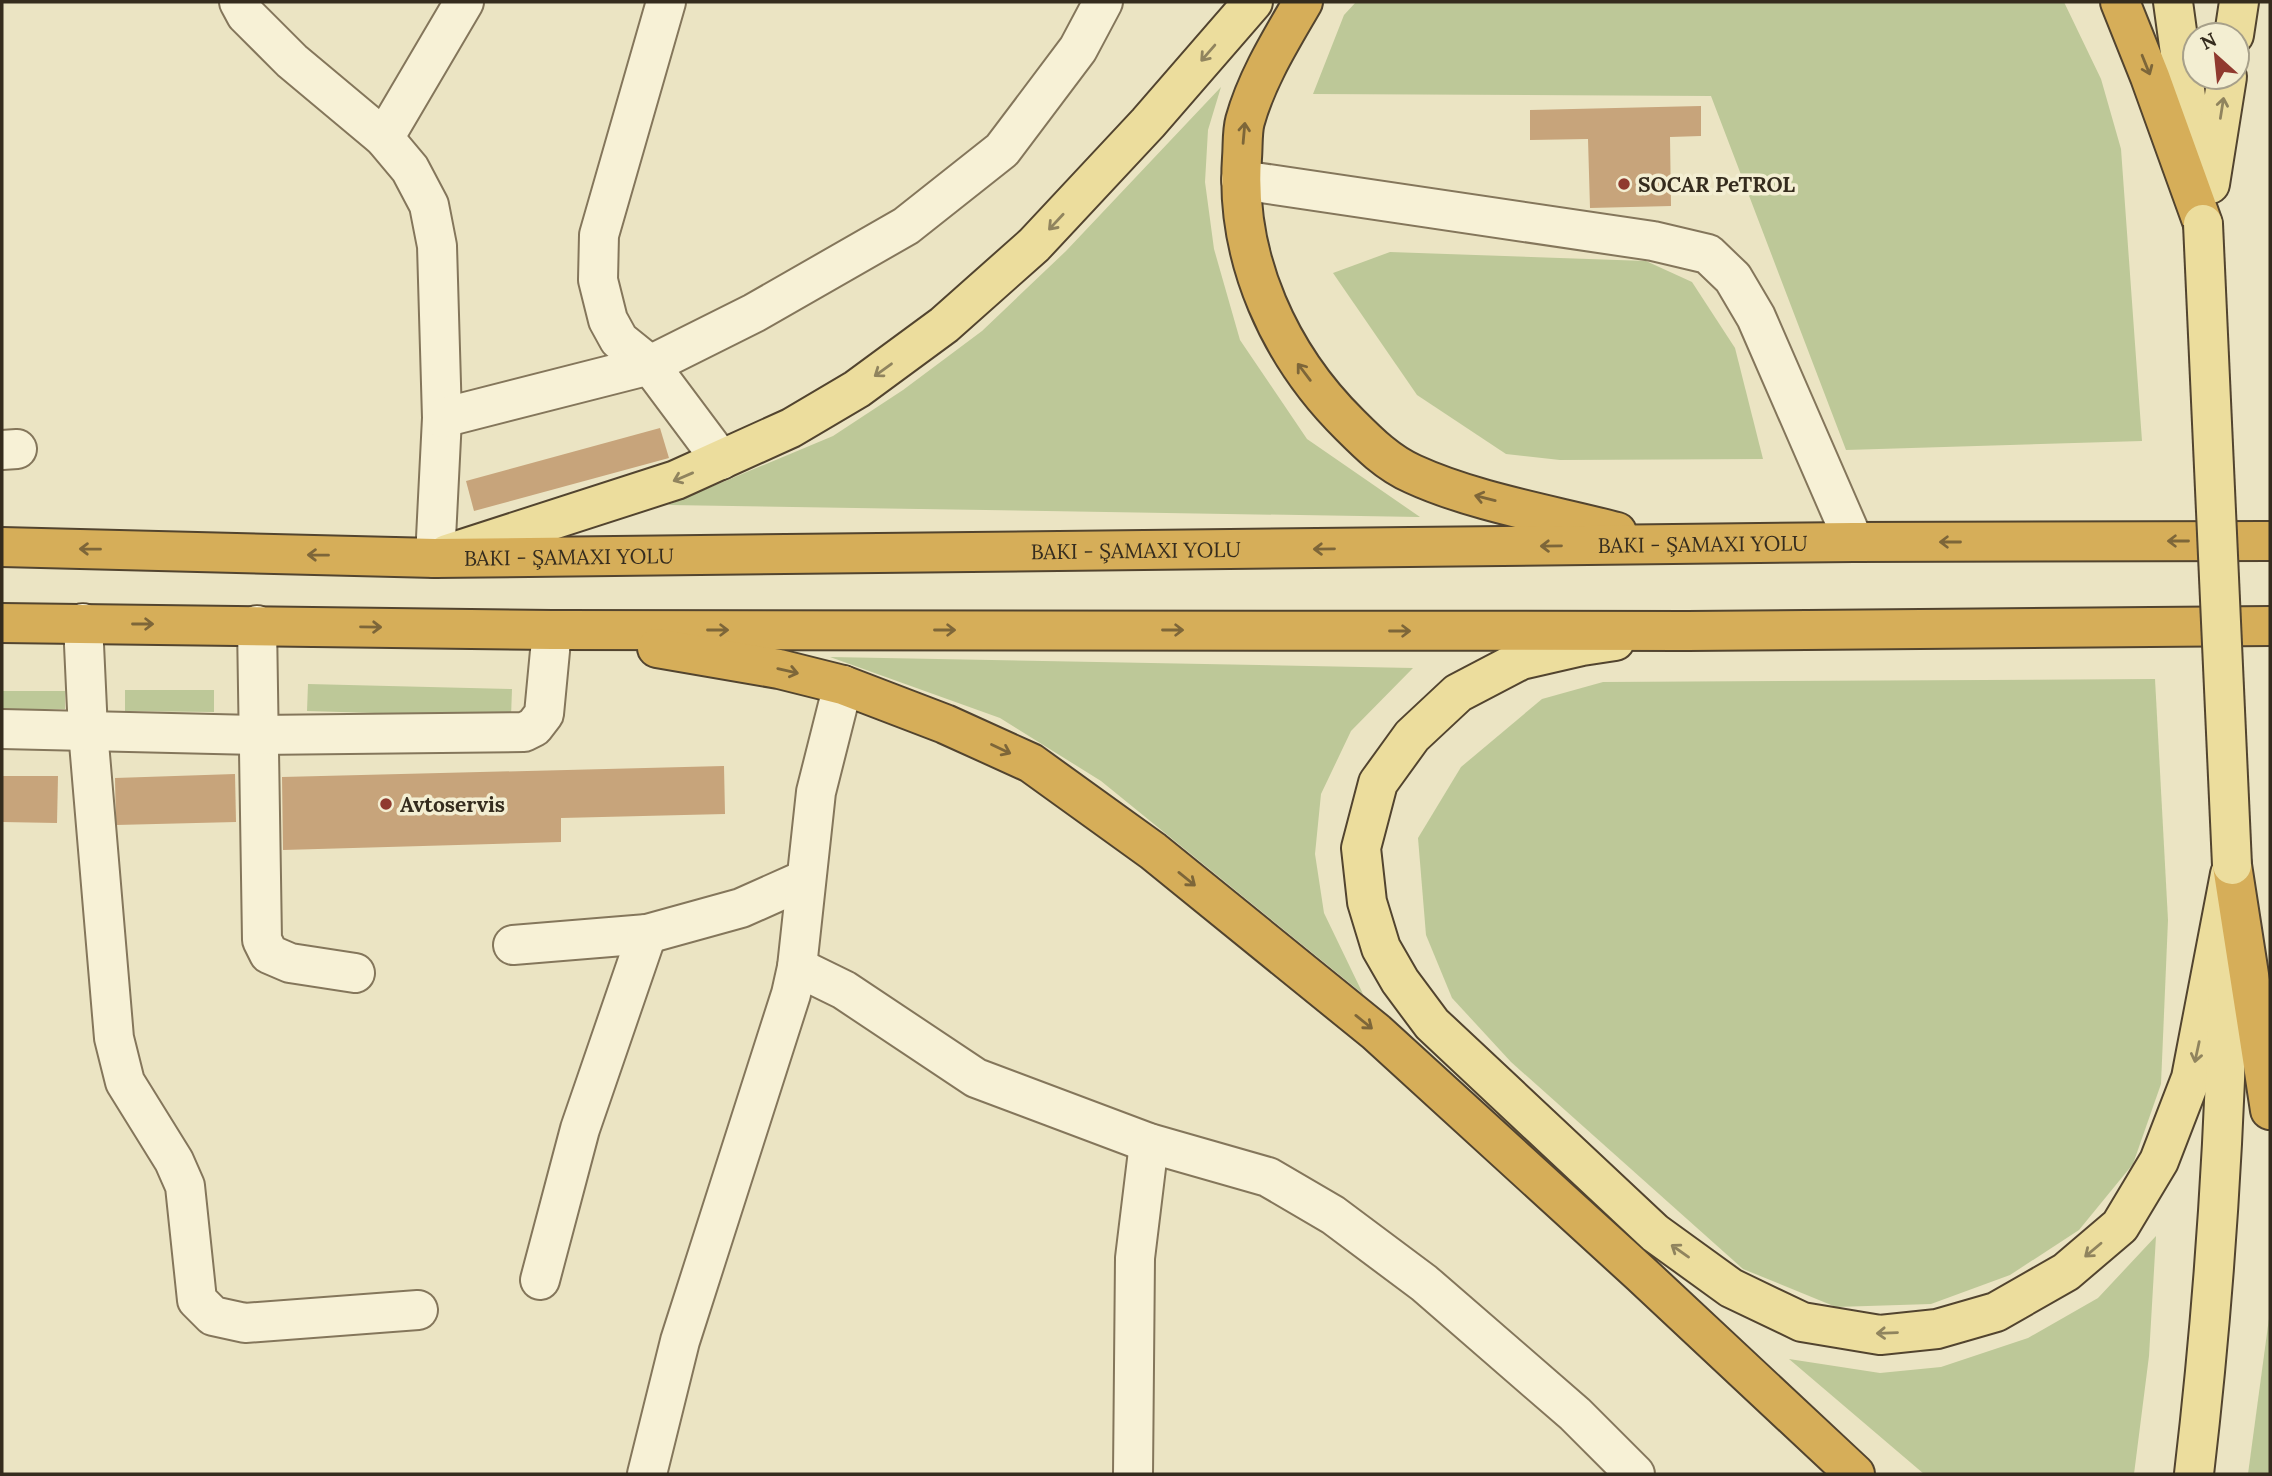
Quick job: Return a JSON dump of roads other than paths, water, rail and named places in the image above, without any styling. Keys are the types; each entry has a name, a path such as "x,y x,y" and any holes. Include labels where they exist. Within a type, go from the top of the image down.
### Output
{"highway":[{"path":"1303,2 1266,65 1245,123 1241,180 1250,250 1267,307 1295,360 1319,392 1375,450 1411,474 1466,494 1670,545"},
{"path":"2120,2 2203,224"},
{"path":"2,547 435,558 1854,542 2270,541"},
{"path":"2,623 552,630 1688,631 2270,626"},
{"path":"552,630 779,669 843,685 945,723 1031,763 1153,851 1376,1032 1640,1273 1854,1474"},
{"path":"2232,865 2270,1110"}],"main road":[{"path":"435,558 676,480 792,428 857,389 944,325 1034,245 1148,123 1253,2"},
{"path":"2173,2 2203,224 2232,865 2225,1118 2207,1361 2194,1474"},
{"path":"2236,21 2239,2"},
{"path":"2203,224 2225,91"},
{"path":"1688,631 1581,646 1521,660 1458,694 1412,736 1378,783 1362,848 1367,902 1381,948 1400,981 1432,1024 1655,1233 1731,1287 1802,1322 1880,1335 1937,1329 1996,1312 2066,1272 2120,1226 2159,1161 2191,1078 2232,865"}],"street":[{"path":"239,2 246,15 292,61 384,138 411,169 429,205 437,246 442,418 435,558"},
{"path":"384,138 464,2"},
{"path":"666,2 599,235 598,280 608,320 619,340 650,365 721,460"},
{"path":"442,418 650,365 754,313 906,226 1002,150 1079,49 1103,2"},
{"path":"1241,180 1653,241 1708,254 1733,278 1756,317 1854,542"},
{"path":"83,623 114,1038 125,1082 174,1161 186,1186 197,1300 213,1316 245,1324 418,1310"},
{"path":"257,625 262,940 269,954 289,963 355,973"},
{"path":"2,729 257,734 524,732 534,727 544,715 552,630"},
{"path":"647,1474 680,1341 791,994 797,967 816,792 843,685"},
{"path":"513,945 648,934 741,908 806,879"},
{"path":"540,1280 580,1129 648,934"},
{"path":"797,967 844,990 976,1078 1149,1143 1268,1177 1333,1215 1424,1283 1575,1414 1635,1474"},
{"path":"1133,1474 1135,1258 1149,1143"}],"place":[{"name":"SOCAR PeTROL","path":"1624,184"},
{"name":"Avtoservis","path":"386,804"}]}
